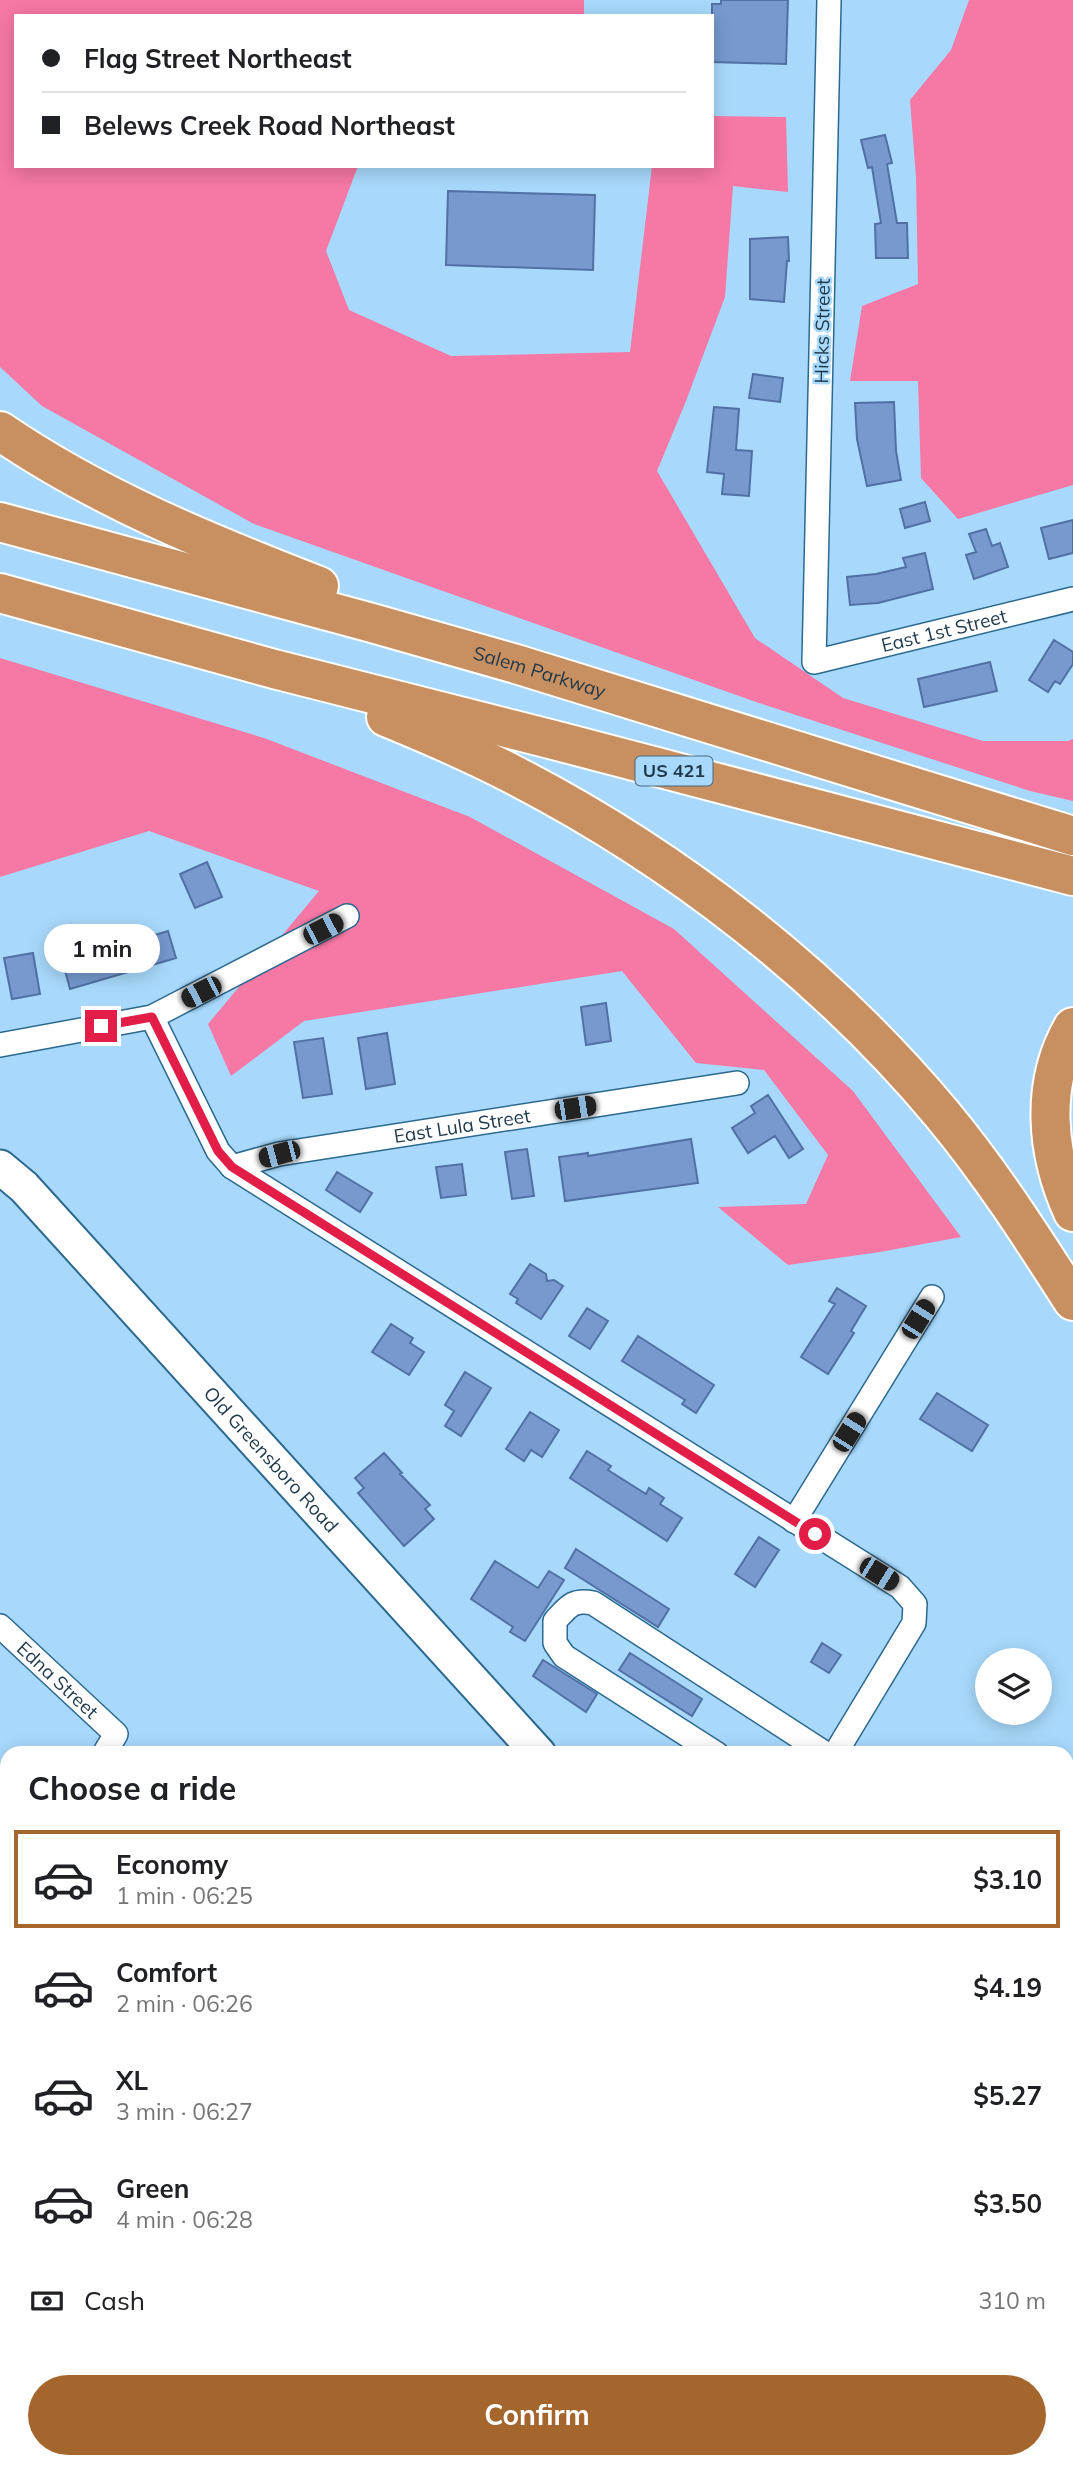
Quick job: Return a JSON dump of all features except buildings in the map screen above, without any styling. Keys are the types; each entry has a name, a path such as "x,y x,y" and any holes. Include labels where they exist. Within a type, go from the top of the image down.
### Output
{"highway":[{"path":"0,431 66,472 155,518 243,556 516,664"},
{"name":"Salem Parkway","path":"0,522 372,622 516,664 1073,836"},
{"name":"US 421","path":"0,593 274,669 550,738 1073,876"},
{"path":"274,669 459,748 517,777 629,843 734,915 842,1010 894,1060 942,1114 987,1173 1073,1301"},
{"path":"1073,1027 1058,1057 1050,1105 1059,1175 1073,1212"}],"street":[{"name":"Hicks Street","path":"814,662 829,0"},
{"name":"East 1st Street","path":"814,662 1073,599"},
{"path":"0,1045 152,1017 347,916"},
{"path":"152,1017 218,1151 232,1167 900,1587 915,1604 914,1623 840,1746"},
{"name":"East Lula Street","path":"232,1167 279,1154 737,1083"},
{"name":"Old Greensboro Road","path":"0,1167 24,1186 533,1746"},
{"path":"794,1521 932,1297"},
{"path":"705,1746 564,1656 555,1643 555,1621 569,1605 581,1601 593,1603 814,1746"},
{"name":"Edna Street","path":"0,1626 110,1744"}],"shaded area":[{"path":"0,0 584,0 584,14 14,14 14,168 357,168 326,251 349,310 451,356 630,352 652,168 714,168 714,116 786,117 788,192 733,186 725,297 657,471 755,638 843,698 983,741 1073,739 1073,801 1030,791 756,702 254,524 42,406 0,367"},
{"path":"969,0 1073,0 1073,485 958,519 921,478 918,381 850,381 862,306 918,284 916,177 910,100 951,50"},
{"path":"0,658 264,738 470,817 674,929 853,1091 961,1237 788,1265 718,1207 806,1204 828,1155 764,1070 696,1063 622,971 304,1021 231,1076 208,1024 319,891 149,831 0,877"}],"route":[{"path":"101,1026 152,1017 218,1151 232,1167 815,1534"}]}
